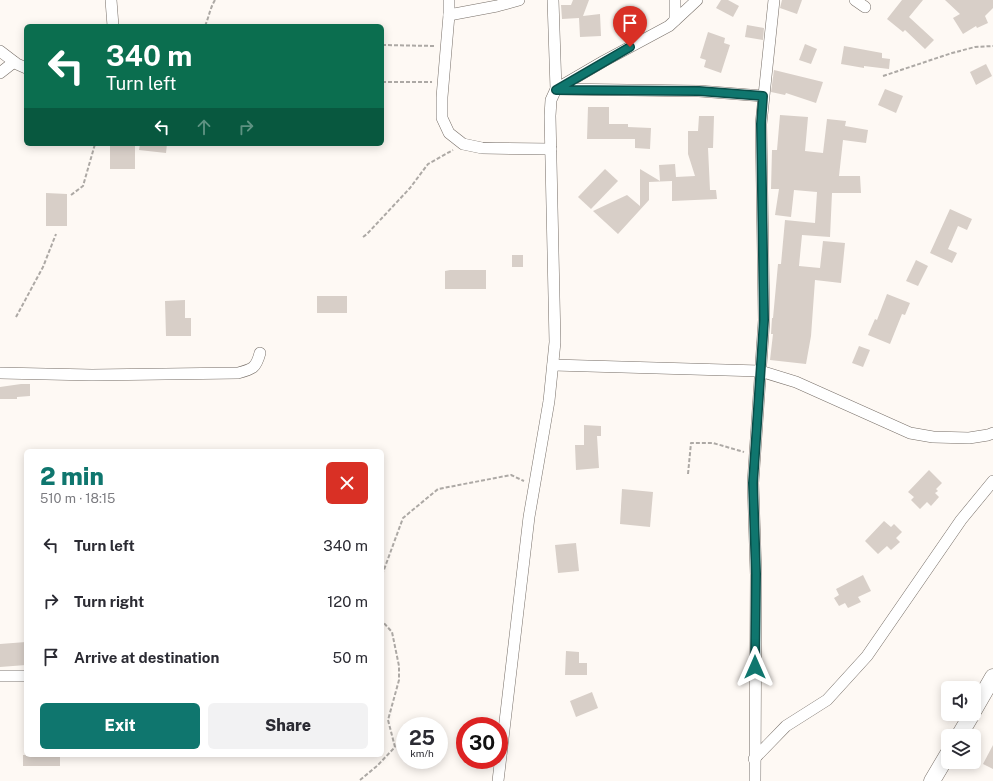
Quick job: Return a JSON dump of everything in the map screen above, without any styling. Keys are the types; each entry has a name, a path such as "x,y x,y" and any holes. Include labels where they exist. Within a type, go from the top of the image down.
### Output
{"street":[{"path":"111,0 113,24"},
{"path":"449,0 442,118 449,133 463,144 482,148 551,150"},
{"path":"449,15 497,6 519,0"},
{"path":"498,781 529,517 549,401 555,342 551,150 552,100 556,90 553,0"},
{"path":"675,0 675,20"},
{"path":"556,90 604,61 668,26 697,0"},
{"path":"755,781 756,574 753,483 764,320 761,124 774,0"},
{"path":"855,0 865,7"},
{"path":"0,51 14,62 24,67"},
{"path":"0,73 14,62"},
{"path":"556,90 699,91 763,96"},
{"path":"0,373 92,375 238,373 252,369 257,363 260,353"},
{"path":"553,365 760,371 796,382 910,433 933,437 969,438 993,433"},
{"path":"754,759 786,726 827,700 867,656 961,520 993,481"},
{"path":"0,676 24,676"},
{"path":"981,698 993,677"},
{"path":"932,781 941,766"}],"path":[{"path":"206,24 211,7 215,0"},
{"path":"384,45 447,46"},
{"path":"883,76 952,53 975,47 993,46"},
{"path":"384,82 444,82"},
{"path":"363,237 410,188 428,164 463,144"},
{"path":"71,195 83,186 94,146"},
{"path":"16,317 44,267 56,234"},
{"path":"688,474 691,443 713,442 754,455"},
{"path":"384,570 403,518 438,489 511,475 535,485"},
{"path":"360,780 377,766 394,747 388,720 399,680 399,666 392,632 384,623"}],"building":[{"path":"573,0 589,0 583,16 600,14 601,36 580,37 579,18 562,19 561,5 571,5"},
{"path":"721,0 728,0 739,6 733,17 716,8"},
{"path":"782,0 802,0 797,14 780,8"},
{"path":"902,0 923,0 909,17 934,40 925,49 905,30 903,32 887,19"},
{"path":"945,0 993,0 993,8 985,16 988,23 977,28 976,26 963,34 953,18 960,14"},
{"path":"747,25 764,28 763,40 745,37"},
{"path":"708,32 725,38 724,43 730,45 721,73 704,67 706,60 700,58"},
{"path":"805,44 817,49 811,64 799,60"},
{"path":"844,46 882,53 882,58 890,59 889,69 864,66 864,68 841,64"},
{"path":"986,64 992,76 976,85 970,72"},
{"path":"774,70 823,82 816,103 786,93 785,95 771,92"},
{"path":"885,89 903,96 896,113 878,105"},
{"path":"588,107 609,107 609,124 628,124 628,127 651,128 650,149 635,148 635,139 587,139"},
{"path":"780,115 808,117 805,151 823,153 827,119 846,121 845,126 868,130 866,143 843,140 839,176 860,176 861,193 832,193 830,237 802,235 799,266 820,268 823,241 845,243 841,283 815,280 811,336 806,364 770,360 773,334 771,334 772,318 778,264 781,264 785,220 815,223 817,192 794,190 791,217 775,215 779,189 771,189 772,150 777,150"},
{"path":"699,116 714,116 713,148 708,148 710,190 716,190 717,199 672,201 672,181 649,182 649,200 618,234 593,211 627,195 640,206 640,169 660,181 659,165 675,164 676,177 695,176 688,154 688,131 698,131"},
{"path":"110,146 135,146 135,169 110,169"},
{"path":"140,146 167,146 166,153 139,150"},
{"path":"605,169 618,181 591,209 578,197"},
{"path":"46,193 67,194 67,226 46,226"},
{"path":"950,209 972,219 967,230 958,226 948,249 957,253 952,263 930,253"},
{"path":"512,255 523,255 523,267 512,267"},
{"path":"916,260 928,266 918,286 906,281"},
{"path":"486,270 486,289 445,289 445,271"},
{"path":"887,294 910,303 905,315 902,314 890,344 868,335 875,319 877,320"},
{"path":"317,296 347,296 347,313 317,313"},
{"path":"185,300 185,318 191,318 191,336 166,336 165,301"},
{"path":"859,346 870,350 863,367 852,363"},
{"path":"30,384 30,396 17,397 17,399 0,399 0,387"},
{"path":"584,425 601,426 601,436 597,436 599,468 576,470 575,445 584,445"},
{"path":"929,470 942,483 936,489 938,491 935,493 939,497 931,506 927,502 920,509 911,500 914,497 908,492"},
{"path":"622,489 653,492 650,527 620,524"},
{"path":"884,521 891,527 894,524 902,532 896,538 900,542 891,550 887,546 878,554 865,541"},
{"path":"576,543 579,571 558,573 555,545"},
{"path":"863,575 871,591 858,597 861,602 848,608 845,603 839,606 834,598 839,595 836,589"},
{"path":"24,642 24,665 0,667 0,644"},
{"path":"566,651 579,652 579,663 587,663 587,675 565,675"},
{"path":"592,692 598,708 576,717 570,701"},
{"path":"993,745 993,769 983,764"},
{"path":"23,755 24,757 60,757 60,766 23,766"}],"route":[{"path":"630,47 556,90 699,91 763,96 761,124 764,320 753,483 756,574 755,667"}]}
